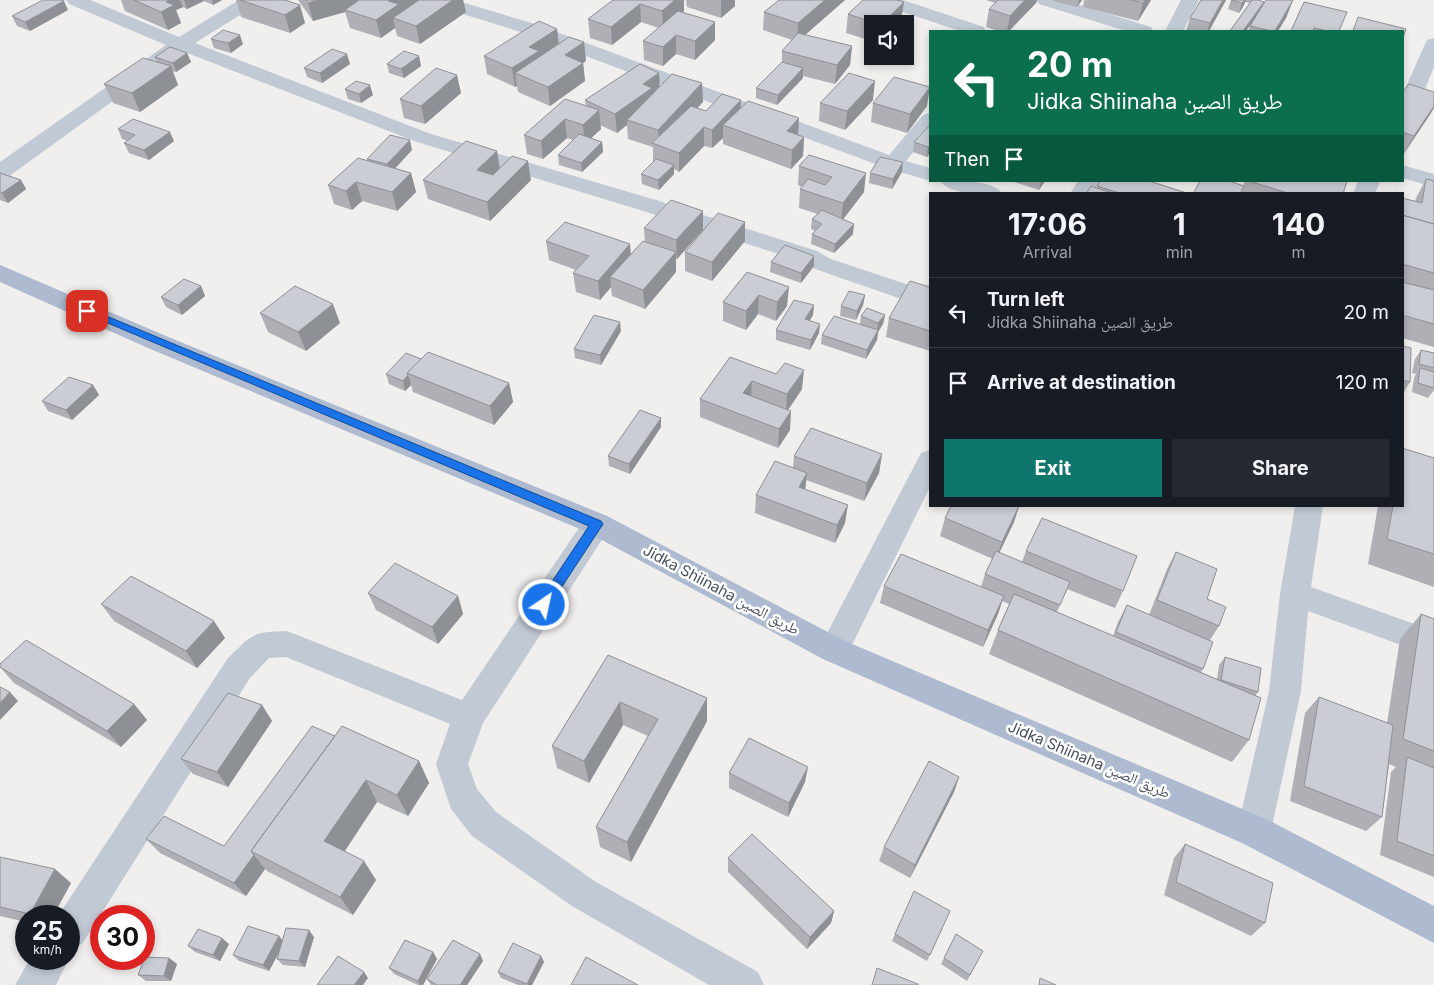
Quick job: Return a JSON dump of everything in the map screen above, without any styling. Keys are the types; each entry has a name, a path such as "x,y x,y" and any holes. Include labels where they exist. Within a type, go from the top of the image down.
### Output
{"main road":[{"name":"Jidka Shiinaha طريق الصين","path":"0,273 157,342 597,524 834,650 1254,831 1434,925"}],"street":[{"path":"75,0 180,44 424,138 648,205 809,256 823,264 929,301"},
{"path":"0,172 180,44 252,0"},
{"path":"436,0 528,28 893,164 929,175"},
{"path":"885,0 974,30"},
{"path":"1045,0 1141,30"},
{"path":"1175,30 1190,0"},
{"path":"1413,100 1434,44"},
{"path":"893,164 929,120"},
{"path":"1404,173 1434,181"},
{"path":"954,182 986,192"},
{"path":"834,650 929,462"},
{"path":"1254,831 1285,691 1295,594 1309,507"},
{"path":"597,524 469,717 452,764 463,798 484,824 584,894 745,985"},
{"path":"1295,594 1434,644"},
{"path":"80,914 239,668 262,645 287,644 469,717"},
{"path":"34,985 44,970"}],"building":[{"path":"43,0 64,1 25,22 12,16"},
{"path":"134,0 169,0 166,2 174,5 161,12"},
{"path":"240,0 285,0 300,5 285,15"},
{"path":"306,0 318,0 308,3"},
{"path":"359,0 390,0 388,1 399,4 376,20 345,10"},
{"path":"419,0 453,0 416,26 393,18"},
{"path":"613,0 675,0 662,11 640,4 611,27 588,19"},
{"path":"779,0 825,0 798,23 764,12"},
{"path":"863,0 897,0 904,2 891,15 864,15 864,19 848,14"},
{"path":"998,0 1025,0 1010,16 989,9"},
{"path":"1131,0 1145,0 1143,3"},
{"path":"1201,0 1223,0 1210,23 1190,18"},
{"path":"1231,0 1245,0 1242,3"},
{"path":"1252,0 1264,2 1244,30 1231,30"},
{"path":"1266,0 1293,0 1276,30 1250,26"},
{"path":"1304,2 1347,12 1339,30 1314,28 1313,30 1291,30"},
{"path":"678,11 715,22 695,41 676,35 663,47 643,41"},
{"path":"1358,17 1406,29 1404,35 1404,30 1353,30"},
{"path":"539,21 557,29 529,47 539,51 512,68 484,56"},
{"path":"223,30 240,35 228,43 211,39"},
{"path":"798,33 852,46 837,65 782,51"},
{"path":"569,37 584,42 565,55 583,63 548,87 515,73"},
{"path":"170,47 187,53 173,63 155,57"},
{"path":"332,49 347,54 320,73 304,68"},
{"path":"404,51 419,56 401,69 387,64"},
{"path":"143,58 171,66 132,93 104,84"},
{"path":"782,62 803,68 778,95 756,88"},
{"path":"640,64 659,73 643,84 652,88 615,114 585,100"},
{"path":"436,68 457,75 421,106 400,99"},
{"path":"849,73 875,81 847,111 820,103"},
{"path":"672,74 702,83 658,130 627,120"},
{"path":"894,77 929,87 910,114 873,103"},
{"path":"356,81 370,85 359,94 345,89"},
{"path":"1409,84 1434,92 1434,106 1414,136 1404,133 1404,90"},
{"path":"722,94 741,100 712,130 704,127 679,153 652,143 691,106 706,111"},
{"path":"565,99 599,110 583,125 565,119 541,141 524,135"},
{"path":"748,101 799,118 787,131 804,137 792,150 723,125"},
{"path":"133,119 170,132 144,150 124,143 135,135 118,129"},
{"path":"929,126 929,146 914,142"},
{"path":"579,134 602,142 581,163 558,155"},
{"path":"390,135 410,140 387,164 367,159"},
{"path":"466,141 497,151 477,170 493,175 512,156 528,161 487,202 423,180"},
{"path":"809,155 866,173 843,203 800,189 808,179 825,185 832,177 799,166"},
{"path":"880,157 903,162 893,179 870,173"},
{"path":"358,158 411,173 392,192 356,182 346,191 328,185"},
{"path":"656,159 674,165 658,180 641,174"},
{"path":"0,173 21,180 2,193 0,192"},
{"path":"1426,179 1434,181 1434,224 1404,216 1404,198 1422,203"},
{"path":"1099,182 1152,182 1184,192 1116,192 1097,186"},
{"path":"1199,182 1232,182 1244,186 1241,192 1194,192"},
{"path":"1252,182 1347,182 1344,192 1285,192"},
{"path":"1091,186 1109,192 1087,192"},
{"path":"671,200 703,211 676,240 644,228"},
{"path":"822,210 854,224 835,244 812,234 822,224 812,219"},
{"path":"718,213 745,222 712,262 685,252"},
{"path":"1404,216 1434,224 1434,273 1404,265"},
{"path":"565,222 630,244 598,281 573,273 589,256 546,241"},
{"path":"643,241 676,252 643,290 610,277"},
{"path":"785,245 814,256 801,273 771,262"},
{"path":"747,272 789,287 777,302 759,295 746,311 723,302"},
{"path":"184,279 201,286 178,305 161,297"},
{"path":"910,281 929,287 929,331 889,318"},
{"path":"1404,282 1434,290 1434,324 1404,316"},
{"path":"295,286 333,304 298,332 260,313"},
{"path":"849,291 865,295 857,311 841,306"},
{"path":"794,300 814,305 805,319 820,324 811,340 776,330"},
{"path":"867,308 885,315 878,323 861,316"},
{"path":"594,315 620,322 600,355 574,349"},
{"path":"834,316 878,330 867,350 822,335"},
{"path":"1404,346 1411,348 1410,382 1404,380"},
{"path":"1421,350 1434,353 1434,368 1419,364"},
{"path":"428,352 509,383 490,406 407,373"},
{"path":"406,353 421,359 407,373 408,375 403,381 386,374"},
{"path":"730,357 776,374 785,363 804,370 787,394 752,381 743,393 791,411 779,429 700,399"},
{"path":"1420,368 1434,372 1434,388 1418,383"},
{"path":"69,377 93,385 66,410 42,401"},
{"path":"640,410 661,418 629,464 608,456"},
{"path":"811,428 882,454 867,483 794,456"},
{"path":"1404,449 1434,458 1434,554 1387,539 1393,507 1404,507"},
{"path":"775,461 807,473 799,487 848,505 837,525 756,495"},
{"path":"950,507 1019,507 1002,542 945,518"},
{"path":"1042,518 1137,556 1123,591 1026,551"},
{"path":"996,551 1070,582 1060,605 985,574"},
{"path":"1176,552 1217,569 1207,599 1226,607 1219,626 1157,600"},
{"path":"901,554 1004,596 988,630 884,586"},
{"path":"395,563 458,596 432,627 368,593"},
{"path":"131,576 214,621 186,651 101,604"},
{"path":"1014,594 1261,698 1249,740 998,630"},
{"path":"1127,605 1213,642 1203,669 1116,632"},
{"path":"1421,614 1434,619 1434,751 1403,739"},
{"path":"26,640 134,704 107,731 0,667 0,664"},
{"path":"608,655 707,698 627,842 596,827 658,719 620,702 584,761 552,746"},
{"path":"1225,657 1261,668 1258,692 1221,680"},
{"path":"0,687 10,692 0,703"},
{"path":"228,693 262,705 217,772 181,759"},
{"path":"1319,697 1393,725 1382,817 1304,786"},
{"path":"312,726 335,736 251,851 254,855 234,883 146,839 164,816 224,846"},
{"path":"342,726 419,761 397,795 366,780 324,841 364,861 340,897 251,851"},
{"path":"749,738 808,767 789,803 729,773"},
{"path":"1407,757 1434,768 1434,856 1397,841"},
{"path":"929,761 959,777 915,865 884,847"},
{"path":"752,834 834,911 810,937 728,858"},
{"path":"1185,844 1273,883 1265,923 1176,882"},
{"path":"0,857 55,869 35,905 15,905 15,910 0,907"},
{"path":"914,891 950,911 930,955 895,934"},
{"path":"248,926 279,936 263,965 233,955"},
{"path":"286,928 309,930 299,961 277,959"},
{"path":"198,929 222,938 213,955 188,946"},
{"path":"956,934 983,951 970,975 944,958"},
{"path":"405,940 433,952 418,981 389,968"},
{"path":"453,940 480,954 460,985 437,985 427,979"},
{"path":"513,943 541,956 527,984 498,972"},
{"path":"338,956 364,972 354,985 317,985"},
{"path":"155,957 169,958 164,976 138,975 140,970 155,970"},
{"path":"586,957 638,985 571,985"},
{"path":"877,968 918,984 918,985 872,985"},
{"path":"1040,978 1056,985 1039,985"}],"route":[{"path":"87,311 157,342 597,524 544,605"}]}
